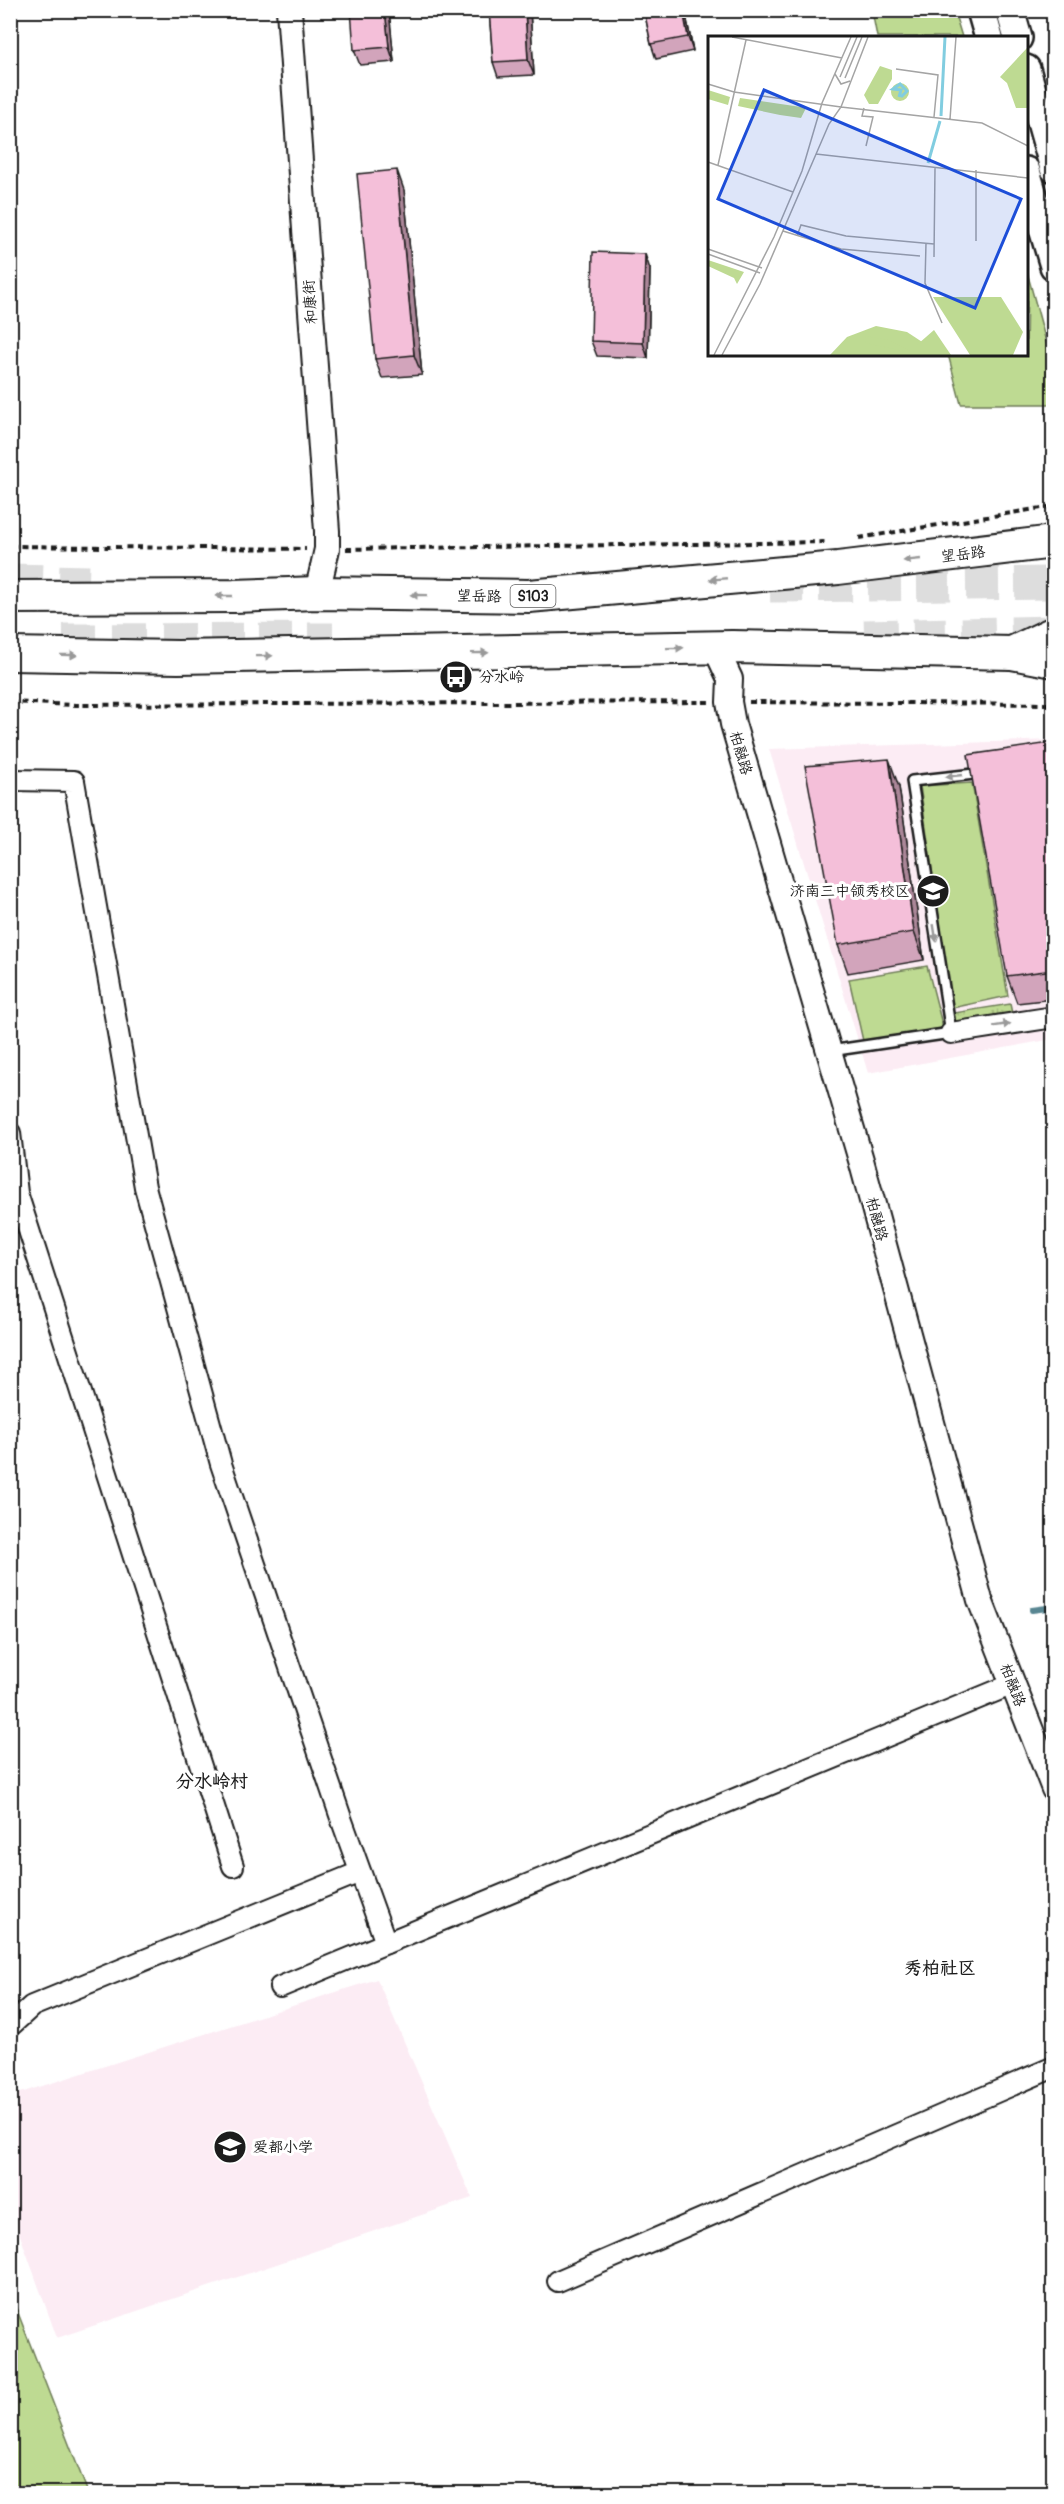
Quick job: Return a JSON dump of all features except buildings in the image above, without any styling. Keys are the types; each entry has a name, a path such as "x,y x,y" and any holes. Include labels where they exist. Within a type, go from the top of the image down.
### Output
{"main road":[{"path":"981,10 988,36"},
{"path":"1010,10 1017,36"},
{"path":"1028,76 1053,168"},
{"path":"1028,178 1053,266"},
{"name":"望岳路","path":"10,597 234,596 317,593 529,597 1048,548"},
{"path":"1012,653 1053,633"},
{"path":"10,654 189,657 714,647 1012,653 1053,661"}],"street":[{"name":"和康街","path":"289,10 327,549 317,593"},
{"name":"柏融路","path":"714,647 730,679 729,702 733,724 861,1160 980,1600 1053,1789"},
{"path":"10,780 74,781 146,1187 221,1464 386,1942"},
{"path":"951,1033 1053,1017"},
{"path":"10,1132 17,1193 233,1866"},
{"path":"280,1987 1013,1684"},
{"path":"10,2026 32,2006 360,1872"},
{"path":"558,2281 1053,2067"}],"lane":[{"path":"829,1051 951,1033 912,781 995,771"}],"path":[{"path":"849,540 1053,506"},
{"path":"10,546 251,550 838,542"},
{"path":"10,702 99,705 729,702 1053,704"}],"shaded area":[{"name":"济南三中领秀校区","path":"1053,740 1053,1039 868,1073 769,749"},
{"name":"爱都小学","path":"377,1979 472,2198 57,2338 11,2210 11,2096"}],"green space":[{"path":"872,11 954,11 962,36 877,36"},
{"path":"1028,276 1051,360 1053,404 961,404 949,356 1028,356"},
{"path":"972,783 1008,996 952,1008 920,786"},
{"path":"927,966 943,1028 863,1041 849,979"},
{"path":"1010,1004 1013,1018 956,1027 954,1013"},
{"path":"11,2295 88,2493 11,2493"}],"waterway":[{"path":"1032,1610 1054,1607"}],"tunnel":[{"path":"10,580 89,582"},
{"path":"770,586 1054,583"},
{"path":"864,636 1054,632"},
{"path":"63,640 333,639"}],"place":[{"name":"分水岭","path":"456,677"},
{"name":"济南三中领秀校区","path":"933,891"},
{"name":"爱都小学","path":"230,2147"}],"district":[{"name":"分水岭村","path":"212,1781"},
{"name":"秀柏社区","path":"940,1968"}]}
